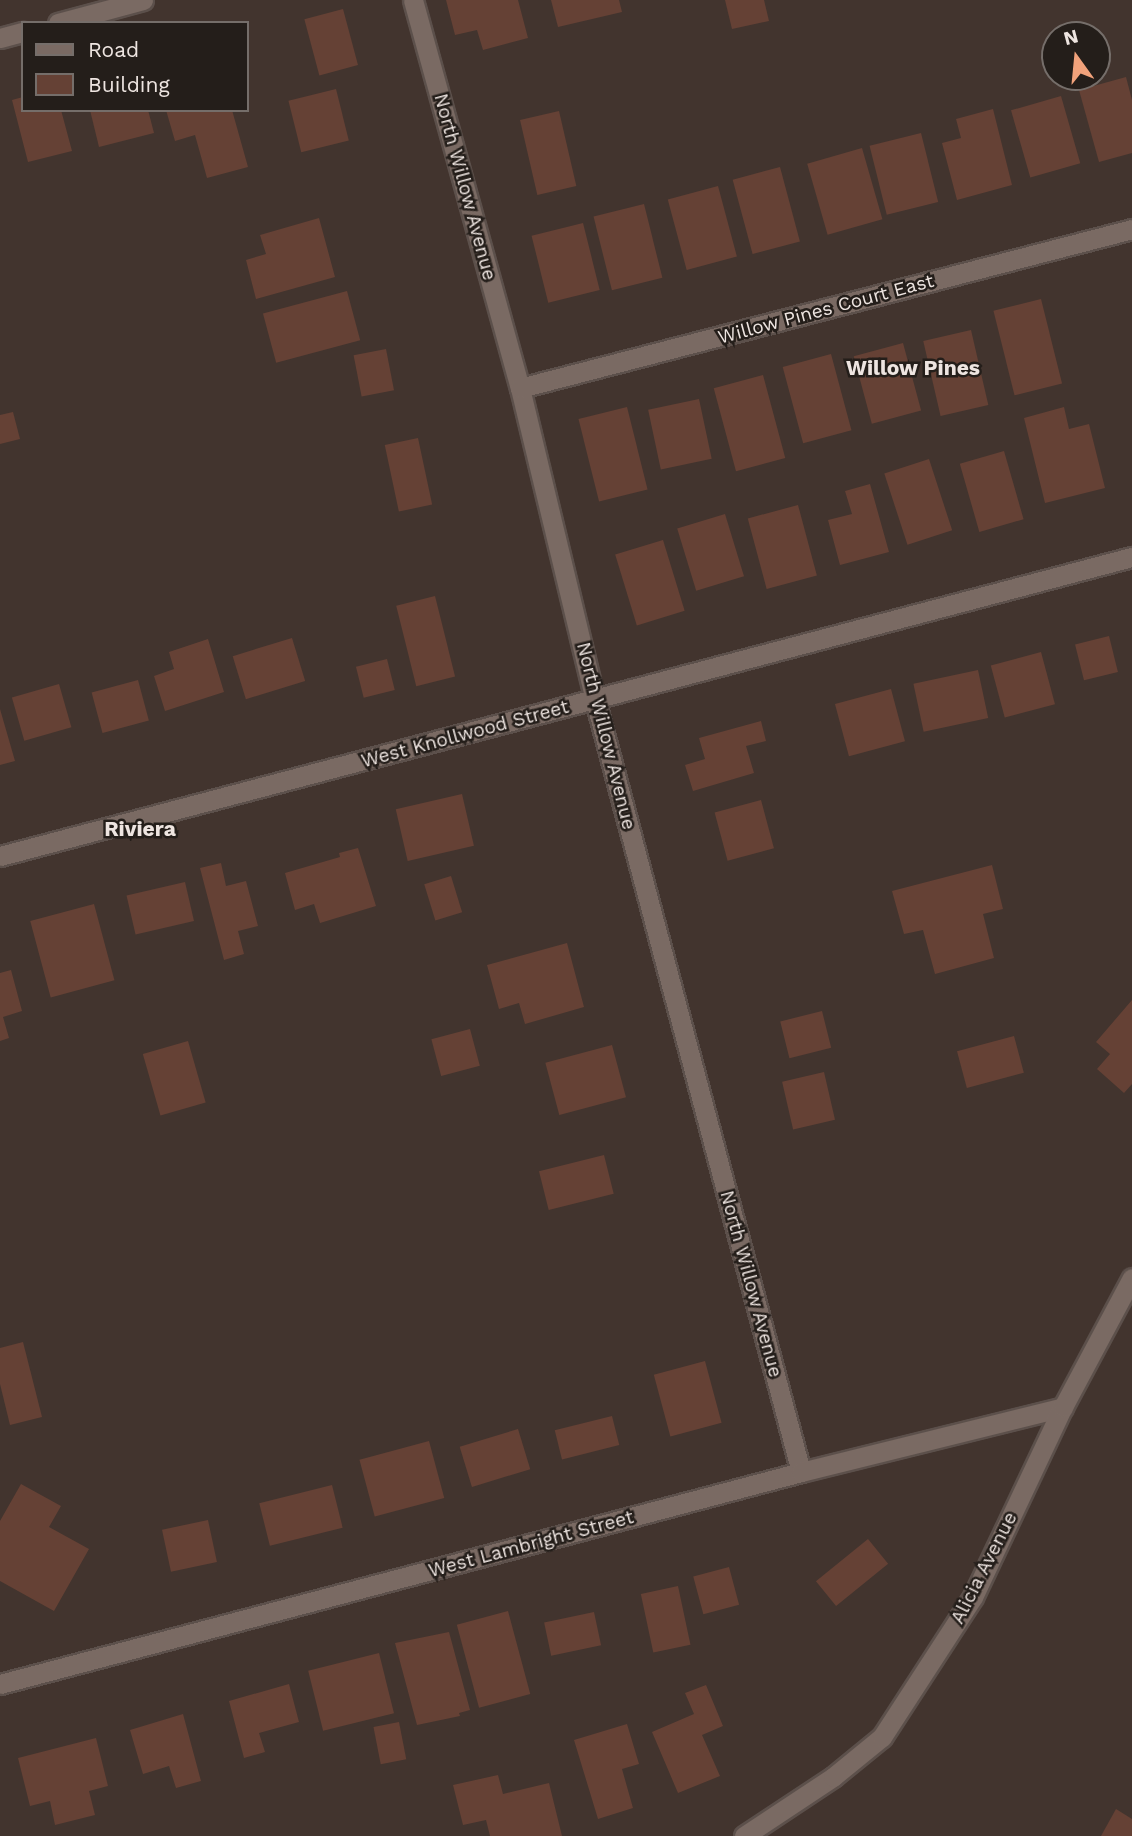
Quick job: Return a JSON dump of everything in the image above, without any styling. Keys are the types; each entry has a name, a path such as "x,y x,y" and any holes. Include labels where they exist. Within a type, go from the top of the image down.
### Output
{"street":[{"path":"65,21 143,0"},
{"name":"North Willow Avenue","path":"413,0 520,388 595,700 801,1472"},
{"path":"0,38 21,33"},
{"name":"Willow Pines Court East","path":"520,388 1132,229"},
{"name":"West Knollwood Street","path":"0,856 1132,557"},
{"name":"Alicia Avenue","path":"744,1836 833,1777 882,1737 973,1597 1063,1407 1132,1278"},
{"name":"West Lambright Street","path":"0,1684 801,1472 1063,1407"}],"building":[{"path":"446,0 518,0 528,38 483,50 477,30 455,35"},
{"path":"551,0 619,0 622,12 558,27"},
{"path":"725,0 764,0 769,21 732,29"},
{"path":"343,9 358,65 319,75 304,19"},
{"path":"1126,77 1132,100 1132,153 1099,162 1079,91 1111,91 1111,81"},
{"path":"336,89 349,140 301,152 288,101"},
{"path":"1061,96 1080,163 1030,178 1011,110"},
{"path":"21,98 21,112 62,112 72,151 28,162 12,100"},
{"path":"993,109 1012,185 957,200 942,143 961,138 956,119"},
{"path":"559,111 576,186 537,195 520,120"},
{"path":"90,112 149,112 154,133 99,147"},
{"path":"167,112 233,112 248,167 207,178 195,135 175,141"},
{"path":"921,133 938,202 887,215 870,146"},
{"path":"862,148 882,219 828,235 807,164"},
{"path":"780,167 800,241 753,254 733,180"},
{"path":"718,186 737,257 687,270 668,199"},
{"path":"644,204 662,278 612,290 594,217"},
{"path":"319,218 335,277 256,299 246,260 266,254 260,235"},
{"path":"583,223 600,290 548,303 532,236"},
{"path":"347,291 360,340 276,363 263,314"},
{"path":"1041,299 1062,383 1015,395 993,311"},
{"path":"971,330 988,405 941,416 923,341"},
{"path":"903,343 921,411 872,424 854,356"},
{"path":"386,349 394,390 362,397 354,355"},
{"path":"831,354 851,430 803,443 783,367"},
{"path":"763,375 785,458 736,471 714,388"},
{"path":"699,399 712,459 661,469 648,410"},
{"path":"627,407 648,489 599,502 578,419"},
{"path":"1064,407 1069,429 1089,424 1105,488 1045,503 1024,418"},
{"path":"13,412 20,439 0,444 0,415"},
{"path":"418,438 432,505 399,512 385,445"},
{"path":"1004,451 1024,519 979,532 960,464"},
{"path":"929,459 952,530 907,545 884,474"},
{"path":"870,484 889,552 840,565 828,520 852,514 845,491"},
{"path":"798,505 817,576 767,589 748,518"},
{"path":"725,514 744,576 696,591 677,529"},
{"path":"663,540 685,611 637,625 615,555"},
{"path":"435,596 455,677 416,686 396,606"},
{"path":"1109,636 1118,672 1084,680 1075,644"},
{"path":"292,638 305,681 246,699 233,656"},
{"path":"208,639 224,692 165,711 154,676 174,669 169,652"},
{"path":"1041,652 1055,704 1005,718 991,665"},
{"path":"387,659 395,690 364,698 356,667"},
{"path":"978,670 988,718 924,732 913,684"},
{"path":"138,680 149,721 103,733 92,692"},
{"path":"59,684 71,727 24,741 12,698"},
{"path":"891,689 905,741 849,756 835,704"},
{"path":"0,709 15,761 0,765"},
{"path":"761,721 766,741 746,746 754,773 693,791 685,765 705,759 699,738"},
{"path":"462,794 474,846 408,861 396,809"},
{"path":"761,800 774,848 728,861 715,812"},
{"path":"358,848 376,906 320,923 314,904 295,910 285,873 340,857 339,853"},
{"path":"221,863 226,886 246,881 258,926 238,931 244,954 224,960 200,868"},
{"path":"992,865 1003,909 983,914 994,958 935,974 923,930 904,934 892,891"},
{"path":"451,876 462,912 435,921 424,884"},
{"path":"185,882 194,921 136,934 127,895"},
{"path":"94,904 114,980 51,997 30,921"},
{"path":"567,943 584,1007 525,1024 519,1003 499,1009 487,965"},
{"path":"11,970 22,1011 3,1017 9,1038 0,1041 0,973"},
{"path":"1132,1000 1132,1084 1124,1093 1097,1069 1110,1054 1096,1042"},
{"path":"822,1011 831,1048 789,1058 780,1021"},
{"path":"470,1029 480,1066 441,1076 431,1039"},
{"path":"1014,1036 1024,1073 967,1088 957,1051"},
{"path":"188,1041 206,1103 160,1115 143,1054"},
{"path":"612,1045 626,1097 559,1115 545,1063"},
{"path":"824,1072 835,1120 793,1129 782,1082"},
{"path":"604,1155 614,1194 549,1210 539,1171"},
{"path":"23,1342 42,1417 10,1425 0,1384 0,1348"},
{"path":"705,1361 722,1423 670,1437 654,1375"},
{"path":"612,1416 619,1445 562,1459 555,1430"},
{"path":"518,1429 530,1469 472,1487 460,1447"},
{"path":"429,1441 444,1498 375,1517 359,1460"},
{"path":"21,1484 61,1506 49,1527 89,1549 54,1611 0,1581 0,1521"},
{"path":"332,1485 343,1528 270,1546 259,1503"},
{"path":"208,1520 217,1562 171,1572 162,1530"},
{"path":"868,1539 888,1564 836,1606 816,1581"},
{"path":"729,1567 739,1605 703,1614 693,1577"},
{"path":"678,1586 690,1645 653,1653 641,1594"},
{"path":"508,1611 530,1694 479,1708 457,1625"},
{"path":"594,1612 601,1645 551,1656 544,1623"},
{"path":"449,1632 470,1710 459,1713 460,1716 417,1725 395,1643"},
{"path":"379,1653 394,1713 323,1731 308,1671"},
{"path":"289,1684 299,1722 259,1733 265,1752 244,1758 229,1701"},
{"path":"706,1685 723,1726 702,1735 720,1776 678,1793 652,1732 694,1714 685,1693"},
{"path":"183,1714 201,1781 176,1788 169,1766 143,1774 130,1730"},
{"path":"399,1722 406,1759 381,1764 373,1727"},
{"path":"627,1724 639,1764 622,1769 633,1808 598,1819 574,1740"},
{"path":"96,1738 108,1786 89,1791 95,1815 55,1825 50,1801 30,1806 18,1758"},
{"path":"498,1775 503,1794 549,1783 562,1836 490,1836 486,1820 463,1825 453,1785"},
{"path":"1116,1809 1132,1819 1132,1836 1101,1836"}],"district":[{"name":"Willow Pines","path":"913,368"},
{"name":"Riviera","path":"140,829"}]}
